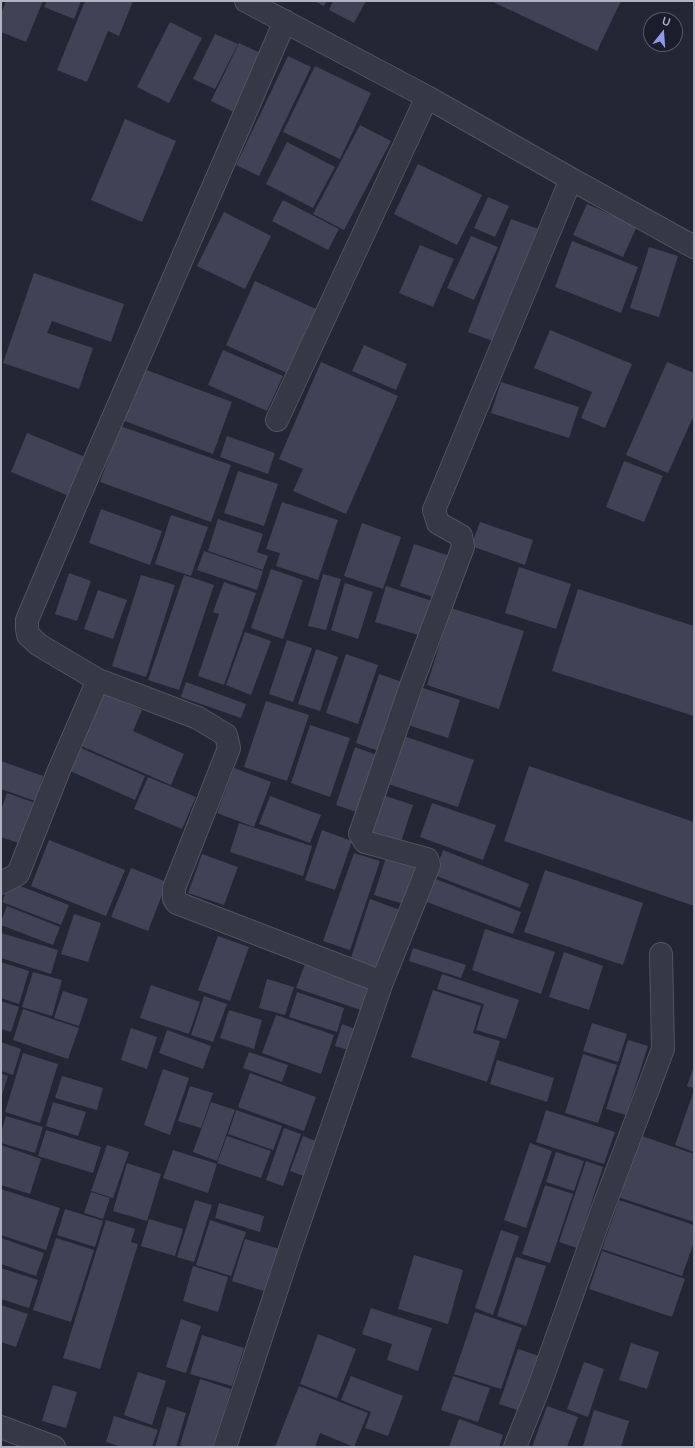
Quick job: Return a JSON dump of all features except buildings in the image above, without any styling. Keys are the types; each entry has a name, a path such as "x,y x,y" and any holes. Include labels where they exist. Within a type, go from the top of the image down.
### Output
{"street":[{"path":"246,1 427,97 694,247"},
{"path":"285,21 27,620 27,629 28,635 33,641 98,680 198,718 226,735 229,748 174,888 174,899 177,903 382,982"},
{"path":"277,420 427,97"},
{"path":"225,1447 291,1244 382,982 429,865 427,859 365,842 360,834 412,683 463,547 461,536 438,523 434,510 571,179"},
{"path":"1,883 18,874 59,770 98,680"},
{"path":"515,1447 539,1387 663,1049 661,954"},
{"path":"1,1427 54,1447"}]}
